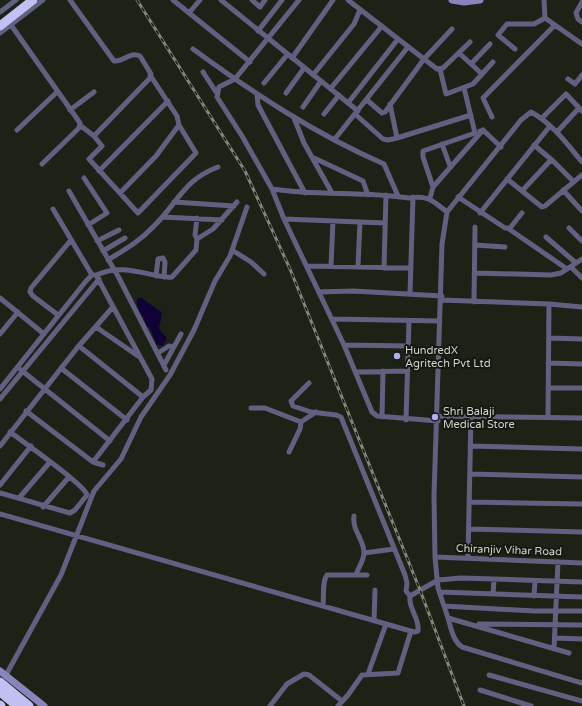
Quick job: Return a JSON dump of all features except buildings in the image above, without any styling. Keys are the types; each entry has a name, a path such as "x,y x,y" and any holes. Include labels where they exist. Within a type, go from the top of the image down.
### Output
{"highway":[{"path":"0,19 24,0"},
{"path":"0,26 38,1"},
{"path":"2,676 29,706"},
{"path":"0,692 17,706"}],"street":[{"path":"0,12 16,0"},
{"path":"11,25 81,126 94,136 102,146 89,159 138,213 196,153 179,125 179,120 168,101 150,76 148,67 140,56 134,54 118,62 114,61 70,0"},
{"path":"173,0 250,62"},
{"path":"189,13 200,0"},
{"path":"221,0 268,40 339,95 383,139 388,140 397,138 471,115"},
{"path":"252,0 260,7 265,0"},
{"path":"258,31 282,0"},
{"path":"216,92 219,87 234,79 250,62 299,0"},
{"path":"264,83 290,56 333,0"},
{"path":"348,0 398,39 440,69 446,94 473,84 493,62"},
{"path":"452,0 464,2 480,0"},
{"path":"544,0 545,18"},
{"path":"0,33 38,1"},
{"path":"582,2 576,13 578,19 582,22"},
{"path":"313,75 354,24 360,10"},
{"path":"545,18 582,44"},
{"path":"516,49 498,35 506,24 534,24 545,18"},
{"path":"492,117 483,98 556,25"},
{"path":"330,88 382,26"},
{"path":"367,100 382,113 385,112 424,58 452,29"},
{"path":"348,103 398,39"},
{"path":"440,69 459,54 470,42"},
{"path":"471,64 490,44"},
{"path":"334,140 408,46"},
{"path":"193,49 234,79 294,118 334,140 384,164 398,196"},
{"path":"459,54 482,74"},
{"path":"286,93 304,68"},
{"path":"203,72 272,189 306,266 333,319 374,415 406,420 472,416 582,418"},
{"path":"568,79 575,84 582,75"},
{"path":"94,136 150,76"},
{"path":"303,107 321,81"},
{"path":"464,88 475,134"},
{"path":"18,130 57,92"},
{"path":"70,110 94,92"},
{"path":"257,94 258,105 305,193"},
{"path":"542,118 566,94 581,110 557,132"},
{"path":"324,114 339,95"},
{"path":"99,171 168,101"},
{"path":"390,104 397,138"},
{"path":"582,162 557,132 542,118 531,112 521,120 501,147 446,212 442,244 434,496 435,557 438,580 444,606 458,644 462,647 582,683"},
{"path":"294,118 304,143 332,193"},
{"path":"120,193 156,156 179,125"},
{"path":"42,164 81,126"},
{"path":"480,213 550,126"},
{"path":"482,130 501,147"},
{"path":"433,187 423,157 423,151 475,134 482,130"},
{"path":"430,198 433,187 482,130"},
{"path":"442,144 450,166"},
{"path":"534,145 573,181"},
{"path":"313,158 346,175 363,181 368,195"},
{"path":"522,191 548,162 553,161"},
{"path":"108,260 142,237 163,217 185,187 203,173 218,167"},
{"path":"84,178 106,209 107,213 88,225"},
{"path":"507,179 542,207 573,181 581,178"},
{"path":"272,189 305,193 430,198 446,212"},
{"path":"563,190 582,211"},
{"path":"69,191 108,260 165,368 181,334"},
{"path":"384,268 386,196"},
{"path":"410,294 413,197"},
{"path":"458,198 480,213 571,266"},
{"path":"174,202 235,204 210,232 197,239"},
{"path":"44,706 16,684 2,676 46,600 56,586 94,491 121,459 141,417 170,375 232,250 247,207"},
{"path":"52,209 95,277 152,379 153,385 151,390 143,397 110,442 93,462"},
{"path":"509,229 522,213"},
{"path":"163,217 222,220"},
{"path":"0,389 58,316 95,277 112,269 126,269 156,276 172,277 196,250 197,239 195,235 197,218"},
{"path":"284,219 385,223"},
{"path":"331,266 334,221"},
{"path":"358,266 360,222"},
{"path":"474,228 474,302"},
{"path":"569,228 582,241"},
{"path":"97,241 119,230"},
{"path":"546,237 582,278"},
{"path":"103,251 126,238"},
{"path":"58,316 33,296 30,292 30,288 71,240"},
{"path":"475,245 504,247"},
{"path":"232,250 251,262 264,274"},
{"path":"156,276 158,259 163,258 165,262 164,277"},
{"path":"474,273 551,275 561,273 582,259"},
{"path":"306,266 410,268"},
{"path":"0,399 95,277"},
{"path":"319,292 410,294 474,302 549,304 582,307"},
{"path":"0,298 44,334"},
{"path":"548,417 549,304"},
{"path":"0,446 26,411 112,308"},
{"path":"0,334 18,312"},
{"path":"333,319 440,321"},
{"path":"406,420 409,320"},
{"path":"96,327 139,356"},
{"path":"549,338 582,338"},
{"path":"344,345 409,346"},
{"path":"79,346 143,397"},
{"path":"158,353 169,346 174,347"},
{"path":"548,363 582,364"},
{"path":"18,367 110,442"},
{"path":"62,368 126,420"},
{"path":"382,417 383,371"},
{"path":"356,372 408,371"},
{"path":"0,514 411,631 418,631 419,623 412,608 410,596 406,591 407,583 341,417 336,414 316,412 293,406 291,404 291,401 309,383"},
{"path":"548,388 582,388"},
{"path":"251,408 265,408 301,422"},
{"path":"26,411 93,462 104,465"},
{"path":"289,452 300,429 301,422 316,412"},
{"path":"468,557 472,416"},
{"path":"0,493 43,507 70,513 75,510 87,493 30,446 10,432"},
{"path":"0,485 30,446"},
{"path":"470,446 582,449"},
{"path":"19,498 50,462"},
{"path":"470,474 582,477"},
{"path":"43,507 69,477"},
{"path":"469,502 582,504"},
{"path":"354,516 353,525 361,541 364,553 356,575"},
{"path":"469,529 582,532"},
{"path":"364,553 394,548"},
{"name":"Chiranjiv Vihar Road","path":"435,557 582,562"},
{"path":"554,648 558,562"},
{"path":"323,606 323,582 327,575 367,575"},
{"path":"410,596 438,580 461,578 534,582 582,582"},
{"path":"493,594 494,580"},
{"path":"534,582 534,596"},
{"path":"374,620 375,590"},
{"path":"440,592 582,597"},
{"path":"444,606 534,612 556,610 582,611"},
{"path":"448,618 569,653"},
{"path":"368,674 386,624"},
{"path":"472,624 582,625"},
{"path":"338,706 362,675 398,672 411,631"},
{"path":"555,638 582,639"},
{"path":"270,706 287,684 304,674 309,675 342,701"},
{"path":"489,675 582,701"},
{"path":"0,706 16,684"},
{"path":"480,690 532,706"},
{"path":"13,706 25,691"}],"shaded area":[{"path":"138,298 142,298 162,313 159,329 167,338 163,346 156,344 150,328 146,326 144,318 137,305"}],"railway":[{"path":"137,0 245,171 290,269 420,590 464,706"}],"place":[{"name":"HundredX Agritech Pvt Ltd","path":"397,356"},
{"name":"Shri Balaji Medical Store","path":"435,417"}]}
